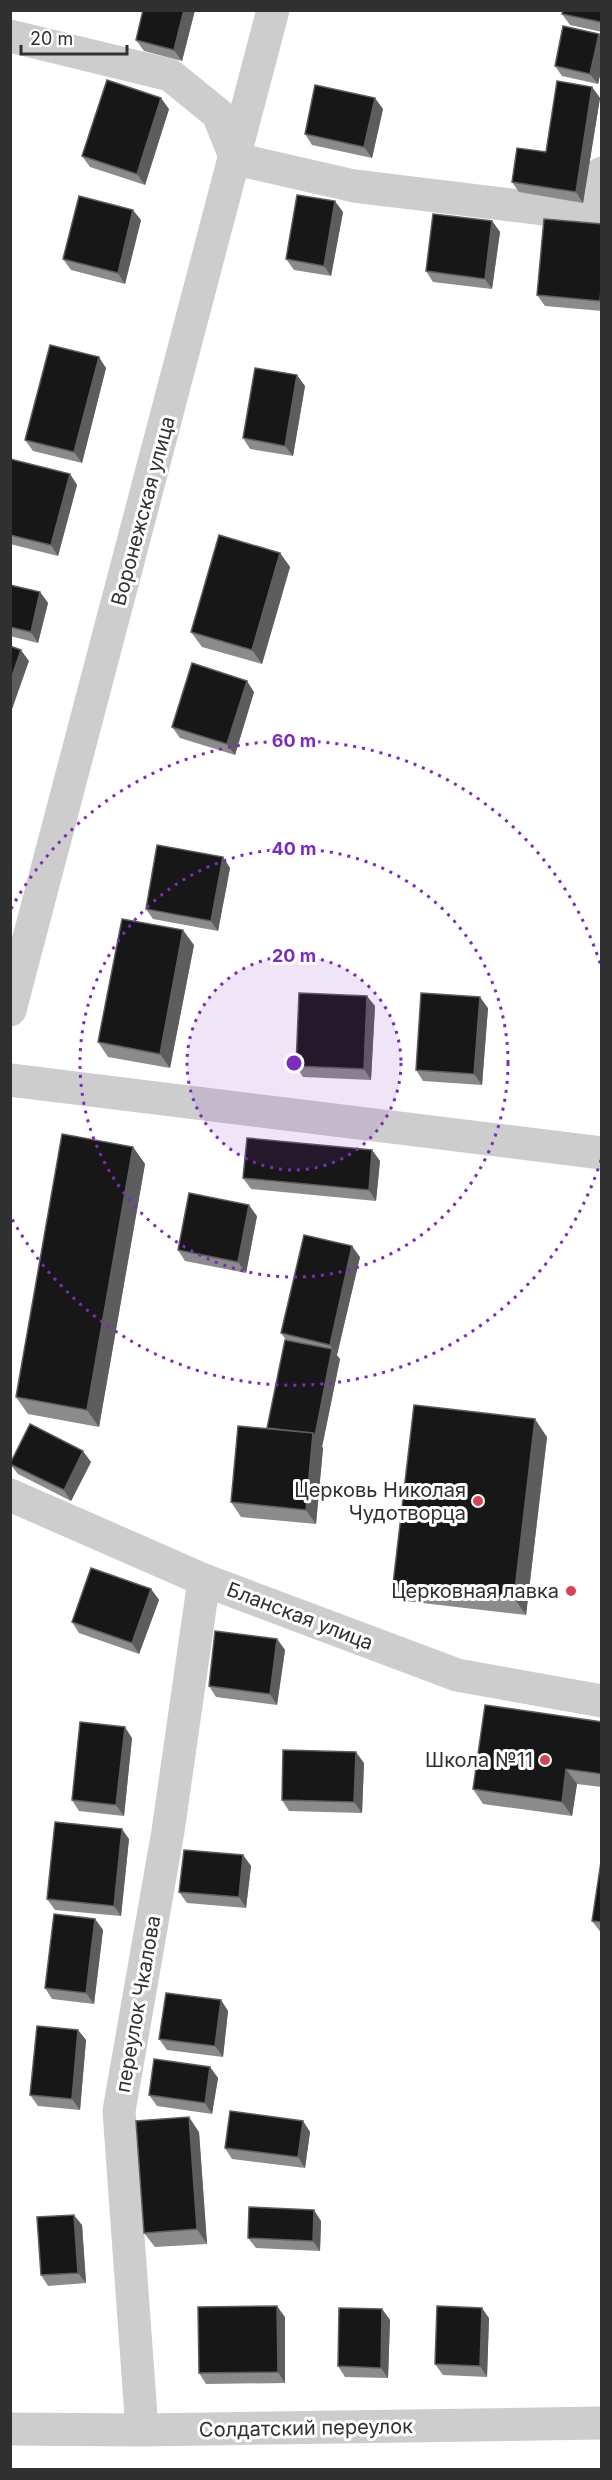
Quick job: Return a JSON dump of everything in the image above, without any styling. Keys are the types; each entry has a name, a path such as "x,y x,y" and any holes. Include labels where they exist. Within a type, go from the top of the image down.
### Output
{"street":[{"name":"Воронежская улица","path":"10,1010 236,159 273,10"},
{"path":"10,36 170,75 218,114 236,159 354,186 597,215 602,173"},
{"path":"10,1080 602,1153"},
{"name":"Бланская улица","path":"10,1495 204,1580 457,1675 602,1701"},
{"name":"переулок Чкалова","path":"142,2430 119,2111 168,1831 204,1580"},
{"name":"Солдатский переулок","path":"10,2429 142,2430 602,2423"}],"building":[{"path":"143,10 184,10 174,50 136,40"},
{"path":"563,10 602,10 601,22 562,14"},
{"path":"563,26 599,34 590,74 555,66"},
{"path":"107,80 161,98 137,174 82,156"},
{"path":"557,81 592,87 576,192 512,182 517,148 546,152"},
{"path":"315,85 375,98 364,147 305,134"},
{"path":"297,195 335,201 324,266 286,259"},
{"path":"79,196 133,210 118,273 63,259"},
{"path":"433,214 492,221 485,279 426,271"},
{"path":"544,219 602,224 600,301 537,295"},
{"path":"50,345 99,357 74,452 25,440"},
{"path":"255,368 297,375 285,446 243,438"},
{"path":"10,459 70,474 51,545 10,535"},
{"path":"219,535 280,553 252,650 191,632"},
{"path":"10,585 40,592 31,632 10,627"},
{"path":"10,646 21,650 10,682"},
{"path":"192,663 247,681 227,744 172,727"},
{"path":"157,845 223,857 211,921 146,909"},
{"path":"122,919 183,930 160,1054 98,1042"},
{"path":"299,993 367,996 364,1069 296,1066"},
{"path":"421,993 480,997 474,1074 416,1070"},
{"path":"62,1134 133,1147 87,1410 16,1397"},
{"path":"247,1138 372,1150 369,1190 243,1178"},
{"path":"189,1193 249,1205 238,1262 178,1250"},
{"path":"304,1235 352,1246 330,1345 281,1333"},
{"path":"285,1340 332,1349 315,1436 313,1433 267,1428"},
{"name":"Церковь Николая Чудотворца","path":"414,1405 535,1419 514,1598 393,1584"},
{"path":"30,1424 83,1451 64,1490 10,1464"},
{"path":"238,1426 313,1433 306,1510 231,1502"},
{"path":"91,1568 151,1589 132,1643 72,1622"},
{"path":"215,1631 277,1639 270,1694 209,1686"},
{"name":"Школа №11","path":"485,1705 602,1722 602,1774 566,1769 562,1802 473,1789"},
{"path":"80,1722 125,1727 116,1805 72,1800"},
{"path":"283,1750 356,1752 354,1802 282,1800"},
{"path":"55,1822 122,1829 114,1906 47,1899"},
{"path":"184,1850 243,1855 239,1897 179,1892"},
{"path":"602,1855 602,1922 592,1921"},
{"path":"54,1914 95,1919 86,1993 45,1988"},
{"path":"166,1993 221,2000 215,2046 159,2039"},
{"path":"37,2026 78,2030 72,2099 30,2095"},
{"path":"154,2059 210,2067 205,2103 149,2095"},
{"path":"230,2111 303,2121 298,2157 225,2148"},
{"path":"189,2117 197,2229 144,2233 136,2121"},
{"path":"249,2207 314,2210 313,2241 248,2238"},
{"path":"74,2215 78,2273 41,2275 37,2217"},
{"path":"277,2306 278,2372 199,2373 198,2307"},
{"path":"437,2306 482,2308 480,2366 435,2364"},
{"path":"339,2308 382,2309 381,2368 338,2366"}],"place":[{"name":"Церковь Николая Чудотворца","path":"478,1501"},
{"name":"Церковная лавка","path":"571,1591"},
{"name":"Школа №11","path":"545,1760"}]}
